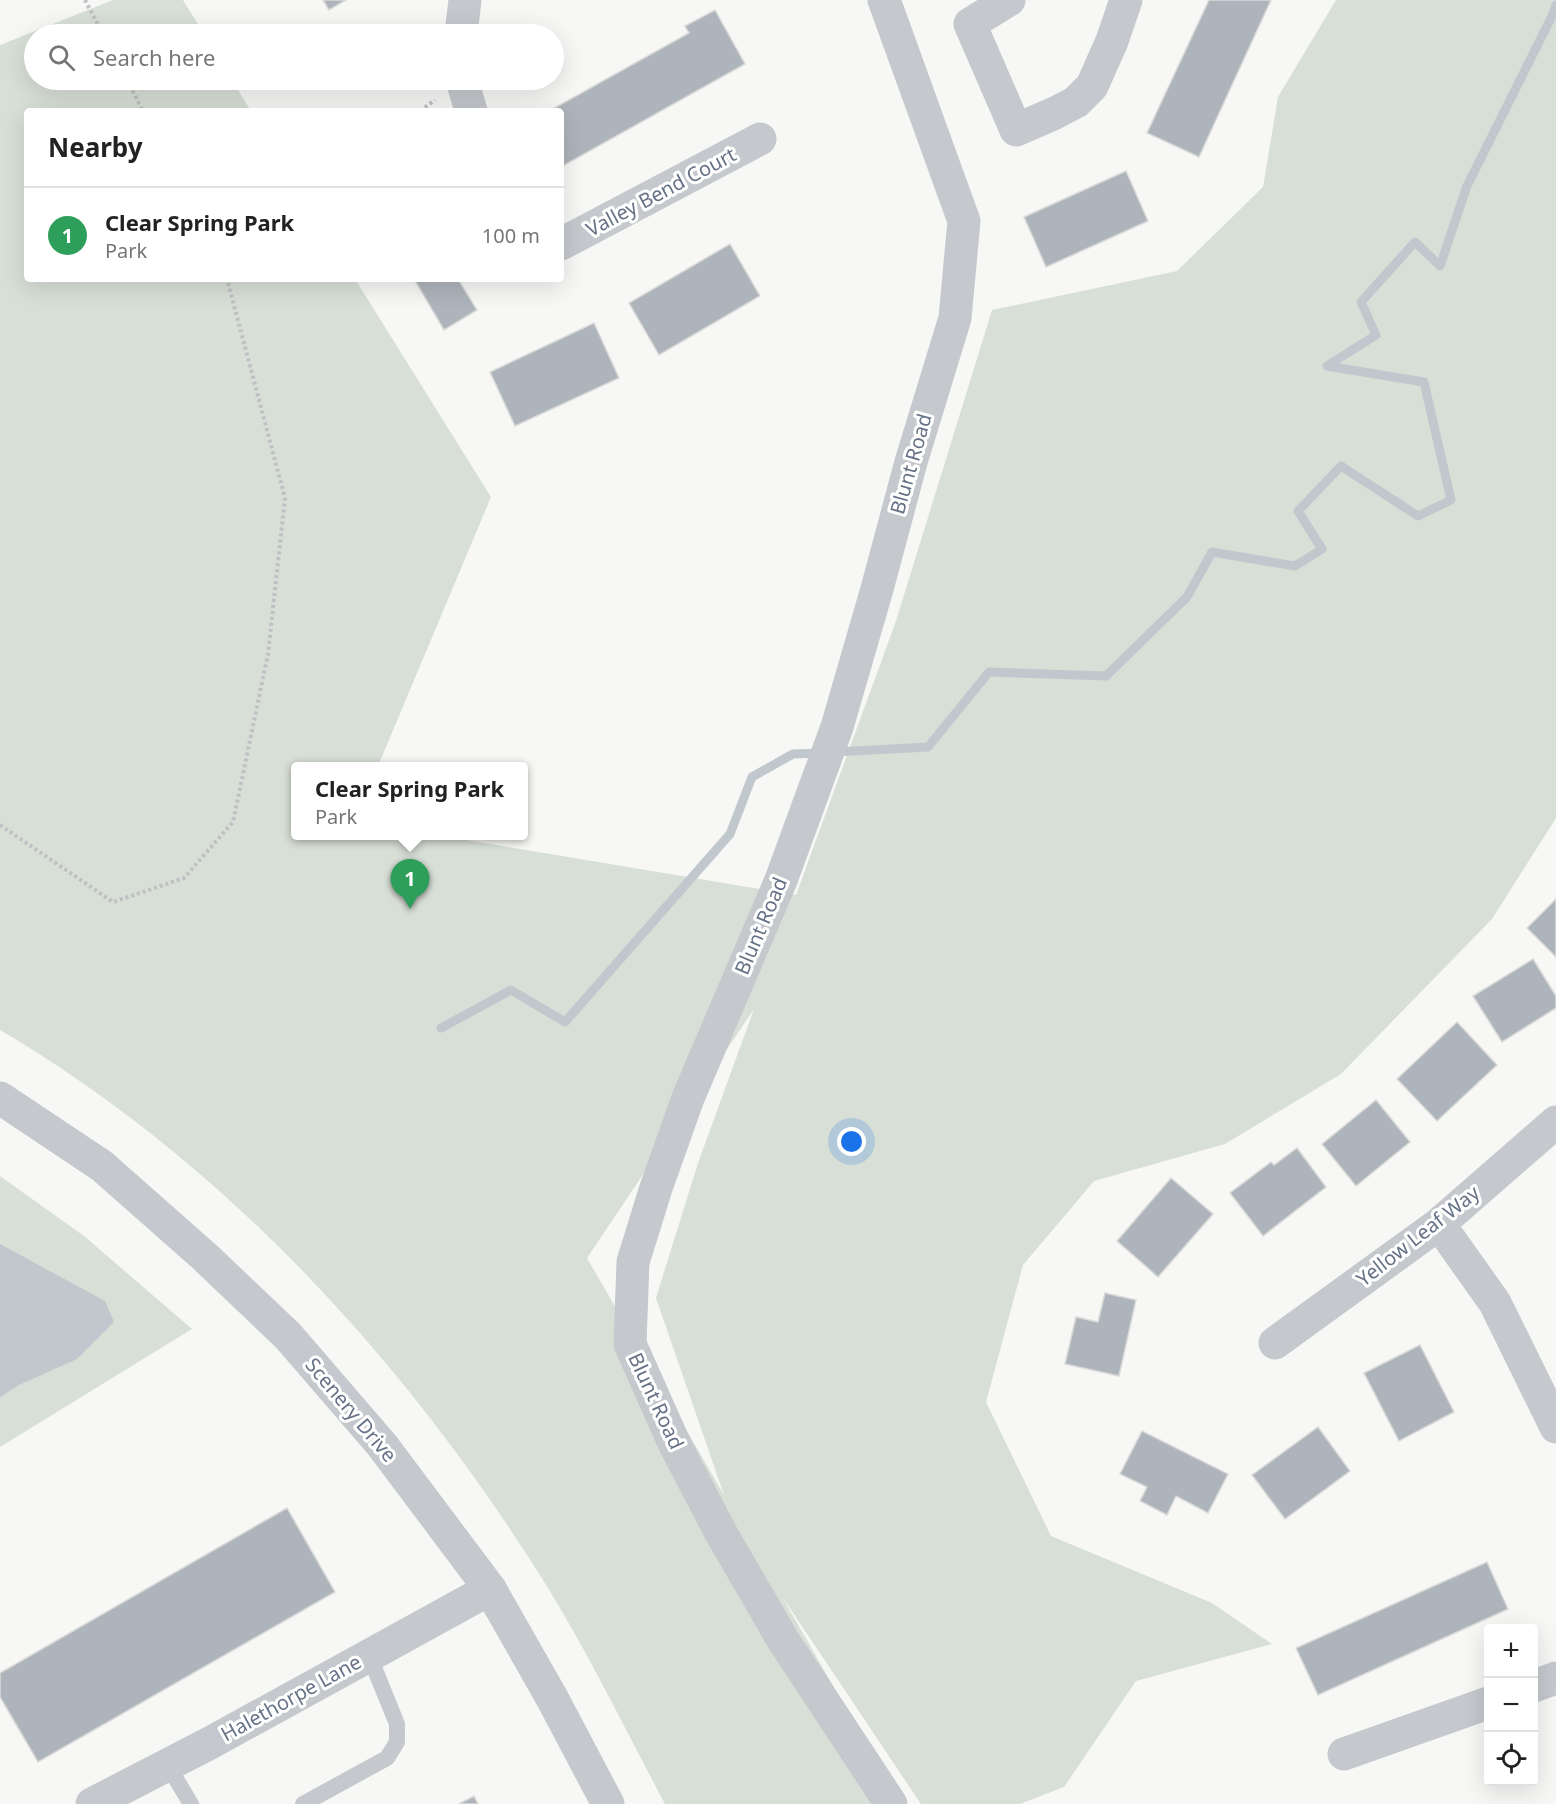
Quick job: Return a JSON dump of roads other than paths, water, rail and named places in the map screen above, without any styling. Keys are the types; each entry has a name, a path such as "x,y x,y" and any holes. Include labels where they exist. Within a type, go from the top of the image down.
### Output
{"street":[{"path":"461,24 465,0"},
{"name":"Blunt Road","path":"884,0 964,221 956,318 911,462 836,731 781,880 688,1098 656,1188 633,1262 630,1344 675,1445 722,1533 783,1640 891,1804"},
{"path":"1009,0 970,24 1017,130 1076,102 1092,86 1112,41 1126,0"},
{"path":"465,90 470,108"},
{"name":"Valley Bend Court","path":"564,242 760,139"},
{"name":"Scenery Drive","path":"0,1098 102,1166 205,1257 288,1336 382,1445 490,1589 552,1698 608,1804"},
{"name":"Yellow Leaf Way","path":"1275,1343 1439,1224 1556,1122"},
{"path":"1439,1224 1495,1303 1556,1427"},
{"name":"Halethorpe Lane","path":"92,1804 490,1589"},
{"path":"1538,1684 1556,1678"},
{"path":"1344,1754 1484,1704"}],"lane":[{"path":"303,1804 387,1758 397,1742 398,1724 369,1655"},
{"path":"167,1764 191,1804"}],"waterway":[{"path":"835,752 928,747 989,672 1106,676 1187,597 1212,552 1295,566 1322,549 1298,511 1341,466 1418,516 1451,500 1424,382 1327,366 1376,335 1361,302 1415,242 1440,266 1467,186 1556,5"},
{"path":"441,1028 511,990 565,1022 730,834 752,777 793,754 822,753"}],"place":[{"name":"Clear Spring Park","path":"410,909"}]}
